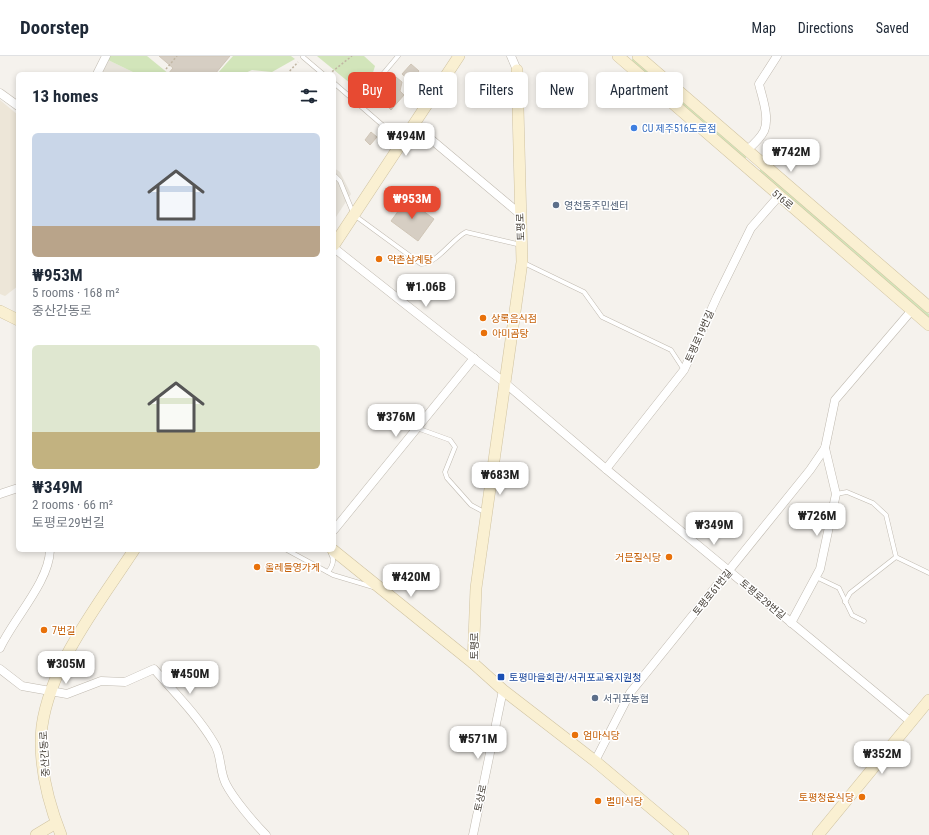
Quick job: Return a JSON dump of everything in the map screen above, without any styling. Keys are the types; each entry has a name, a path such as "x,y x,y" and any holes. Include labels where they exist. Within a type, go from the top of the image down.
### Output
{"main road":[{"path":"336,243 459,56"},
{"name":"516로","path":"618,56 929,325"},
{"name":"516로","path":"638,56 929,307"},
{"name":"토평로","path":"517,70 522,262 476,588 473,663 503,690 595,761 683,835"},
{"path":"0,311 16,319"},
{"name":"중산간동로","path":"62,835 56,822 42,772 42,726 50,692 69,651 133,552"},
{"path":"336,552 473,663"},
{"path":"818,835 929,700"},
{"path":"36,835 56,822"}],"street":[{"path":"98,72 106,56"},
{"path":"511,56 517,70"},
{"path":"517,70 518,56"},
{"path":"747,150 765,130 766,115 759,84 777,56"},
{"path":"0,93 16,105"},
{"path":"414,125 520,214"},
{"name":"토평로19번길","path":"606,469 684,370 717,297 751,228 779,196"},
{"path":"336,248 505,383"},
{"name":"토평로61번길","path":"595,761 630,693 810,470 825,448 835,400 912,310"},
{"path":"336,528 474,358"},
{"name":"토평로29번길","path":"505,383 606,469 911,722"},
{"path":"791,623 820,569 836,494 825,448"},
{"path":"0,494 16,489"},
{"path":"0,648 4,638 43,578 50,552"},
{"path":"0,669 22,686 67,694 101,681 125,682 154,669 195,716 214,743 219,754 220,767 226,784 266,835"},
{"name":"토상로","path":"473,835 503,690"}],"lane":[{"path":"385,72 398,56"},
{"path":"303,57 321,72"},
{"path":"336,85 402,142"},
{"path":"336,177 340,181 354,215 421,264 425,264 432,260 466,232 521,245"},
{"path":"522,262 584,292 602,317 671,350 684,370"},
{"path":"417,428 450,440 455,447 445,472 447,478 471,505 486,513"},
{"path":"836,494 847,492 873,503 886,515 896,557"},
{"path":"291,552 328,572 383,590"},
{"path":"328,572 332,567 333,557 330,552"},
{"path":"896,557 929,573"},
{"path":"845,602 850,593 896,557"},
{"path":"816,577 839,588 852,615 864,621"}],"path":[{"path":"166,69 177,56"},
{"path":"332,72 352,56"},
{"path":"290,72 303,57"},
{"path":"368,113 372,108"}],"shaded area":[{"path":"108,60 133,72 103,72"},
{"path":"0,100 16,113 16,288 5,296 0,294"},
{"path":"336,169 340,172 351,194 336,217"}],"green space":[{"path":"109,56 147,56 167,72 133,72 108,60"},
{"path":"233,56 291,56 295,59 272,72 252,70 248,72 219,72"},
{"path":"317,56 364,56 375,66 373,72 348,72 348,81"},
{"path":"633,58 649,72 644,72 631,61"},
{"path":"683,101 747,156 745,159 683,106"},
{"path":"761,168 929,314 929,319 759,172"}],"building":[{"path":"159,56 230,56 217,72 170,72 173,68"},
{"path":"411,64 419,71 404,72 404,76 402,74"},
{"path":"396,77 402,82 400,91 404,95 396,104"},
{"path":"371,132 377,137 370,145 365,140"},
{"path":"407,199 434,219 418,241 391,221"}],"place":[{"name":"CU 제주516도로점","path":"634,128"},
{"name":"영천동주민센터","path":"556,205"},
{"name":"약촌삼계탕","path":"379,259"},
{"name":"상록음식점","path":"483,318"},
{"name":"아미곰탕","path":"484,333"},
{"name":"거믄질식당","path":"669,557"},
{"name":"올레들영가게","path":"257,567"},
{"name":"7번길","path":"44,630"},
{"name":"토평마을회관/서귀포교육지원청","path":"501,677"},
{"name":"서귀포농협","path":"595,698"},
{"name":"엄마식당","path":"575,735"},
{"name":"토평청운식당","path":"862,797"},
{"name":"별미식당","path":"598,801"}]}
